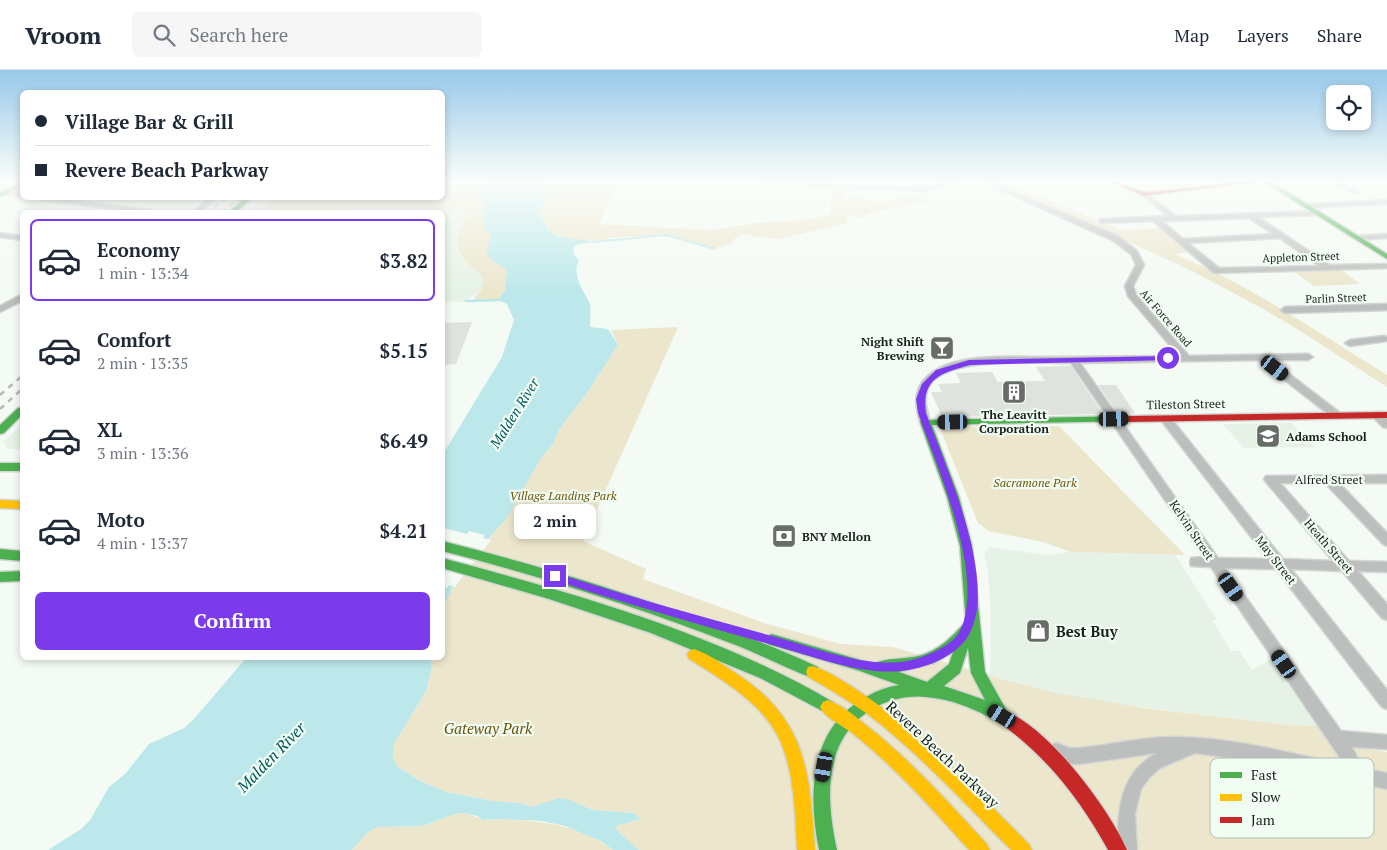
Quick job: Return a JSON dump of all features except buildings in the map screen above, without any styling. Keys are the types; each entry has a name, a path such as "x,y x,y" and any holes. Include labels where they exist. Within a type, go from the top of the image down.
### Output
{"main road":[{"path":"1325,218 1387,257"},
{"path":"0,431 20,412"},
{"name":"Tileston Street","path":"925,422 1381,415"},
{"path":"925,422 953,497 964,536 970,566 978,673 1002,716"},
{"path":"0,458 20,459"},
{"path":"0,467 20,467"},
{"path":"0,504 19,505"},
{"name":"Revere Beach Parkway","path":"445,547 519,566 633,602 784,658 826,679 866,704 920,750 1023,850"},
{"path":"0,554 20,556"},
{"path":"445,564 510,581 630,620 714,651 767,674 812,697 847,720 900,767 981,850"},
{"path":"0,577 20,576"},
{"path":"633,602 857,664 929,689 962,696 1002,716 1033,738 1058,762 1080,788 1098,814 1118,850"},
{"path":"828,850 822,816 821,791 831,744 847,720 866,704 891,692 909,689 929,689 955,668 972,609"},
{"path":"630,620 737,681 757,696 773,712 789,737 799,766 806,850"},
{"path":"857,664 895,667 935,658 951,647 967,630"}],"street":[{"name":"Air Force Road","path":"1069,218 1110,236 1131,249 1138,257 1140,266 1129,286 1132,296 1186,358"},
{"path":"1103,221 1166,218"},
{"path":"1255,218 1327,267"},
{"path":"1155,219 1182,241 1281,236"},
{"path":"0,235 20,238"},
{"path":"1357,238 1387,236"},
{"name":"Appleton Street","path":"1182,241 1217,270 1387,266"},
{"path":"0,309 20,299"},
{"name":"Parlin Street","path":"1285,310 1387,307"},
{"path":"1350,343 1383,338"},
{"path":"1261,357 1336,415"},
{"path":"925,422 920,399 924,386 931,378 939,372 954,366 981,361 1308,357"},
{"name":"Kelvin Street","path":"1073,360 1349,758"},
{"path":"1381,415 1387,425"},
{"name":"May Street","path":"1165,418 1387,702"},
{"name":"Alfred Street","path":"1270,479 1387,479"},
{"name":"Heath Street","path":"1270,479 1387,614"},
{"path":"1329,480 1387,541"},
{"path":"1196,562 1387,567"},
{"path":"1033,738 1058,752 1076,756 1161,745 1212,747 1275,758"},
{"path":"1336,738 1387,742"},
{"path":"1128,850 1125,825 1126,807 1128,797 1137,778 1151,764 1171,754 1190,748 1212,747"},
{"path":"1374,779 1387,781"},
{"path":"822,816 823,850"}],"shaded area":[{"path":"445,218 465,218 458,233 457,247 461,258 481,274 483,285 475,295 463,302 445,301"},
{"name":"Adams School","path":"1291,423 1315,447 1244,448 1223,424"},
{"path":"20,426 20,449 7,449 5,443 2,443"},
{"path":"990,547 1046,555 1071,552 1175,555 1217,620 1212,620 1231,651 1239,651 1252,670 1272,659 1317,726 1289,725 1117,704 1057,693 990,676 991,619 988,572 984,553"}],"green space":[{"path":"465,218 484,218 486,227 491,235 492,260 506,268 508,272 508,281 498,300 474,301 482,287 483,279 461,256 458,250 457,238"},
{"path":"542,218 602,218 599,224 712,230 756,223 810,218 847,218 847,223 779,239 743,234 736,237 731,244 711,249 666,235 618,237 594,241 572,239 552,233"},
{"path":"1075,218 1092,218 1120,230 1161,228 1189,252 1175,254 1230,280 1335,342 1387,375 1387,387 1252,303 1123,239"},
{"path":"1341,270 1360,284 1314,286 1295,272"},
{"path":"678,327 583,541 646,569 643,579 764,623 840,644 893,647 1057,693 1144,708 1289,725 1317,726 1329,742 1387,752 1387,850 639,850 615,829 618,825 641,819 633,813 593,810 570,800 545,803 532,807 520,803 493,801 446,792 420,781 398,767 393,758 394,744 426,691 432,668 430,660 445,660 445,604 451,590 482,546 500,526 541,458 553,444 560,428 587,393 618,345 611,330"},
{"name":"Sacramone Park","path":"1059,426 1185,555 1071,552 1043,542 989,531 978,523 941,431 945,427"},
{"path":"464,813 485,820 523,820 564,827 589,835 613,850 352,850 368,832 377,827 422,826 455,814"}],"water":[{"name":"Malden River","path":"483,218 542,218 548,229 557,236 596,242 579,244 573,248 574,254 579,261 576,272 577,277 590,304 590,327 608,330 618,345 587,393 560,428 553,444 541,458 506,519 461,574 445,604 445,451 502,357 514,320 507,304 498,300 505,290 507,271 489,258 487,251 491,235 484,229"},
{"name":"Malden River","path":"244,660 430,660 432,668 426,691 394,744 393,758 398,767 420,781 446,792 493,801 520,803 532,807 559,798 570,800 593,810 633,813 641,819 618,825 615,829 639,850 613,850 601,841 565,826 542,821 483,820 477,816 464,813 455,814 422,826 377,827 368,832 352,850 48,850 81,829 90,820 109,787 126,773 149,744 184,728 194,719"}],"pier":[{"path":"445,528 467,534 469,531 485,535 483,538 491,540 455,587 449,585 445,588"}],"waterway":[{"path":"593,242 666,235 715,249"},
{"path":"466,301 500,300"}],"railway":[{"path":"0,395 20,378"},
{"path":"0,409 20,391"}],"traffic: fast":[{"path":"1325,218 1387,257"},
{"path":"0,431 20,412"},
{"path":"1001,715 978,673 966,546 953,497 925,422 1129,419"},
{"path":"0,467 20,467"},
{"path":"445,547 536,571 629,600 753,645 813,672"},
{"path":"0,554 20,556"},
{"path":"445,564 549,594 656,629 722,654 765,673 828,707"},
{"path":"0,577 20,576"},
{"path":"880,667 893,667 928,659 949,647 967,629"},
{"path":"929,689 955,668 966,633"},
{"path":"772,640 857,664 929,689"},
{"path":"828,850 821,810 823,770 836,735 846,721 859,709 876,699 895,692 913,690 932,691 970,700 1005,718"}],"traffic: slow":[{"path":"0,504 20,505"},
{"path":"694,655 754,694 771,711 782,726 790,742 800,777 806,850"},
{"path":"813,672 843,689 899,730 950,777 1023,850"},
{"path":"828,707 850,722 890,755 981,850"}],"traffic: jam":[{"path":"1129,419 1387,415"},
{"path":"1005,718 1040,745 1070,777 1096,812 1118,850"}],"place":[{"name":"Night Shift Brewing","path":"942,348"},
{"name":"The Leavitt Corporation","path":"1014,392"},
{"name":"Adams School","path":"1268,436"},
{"name":"BNY Mellon","path":"784,536"},
{"name":"Best Buy","path":"1038,631"}],"route":[{"path":"555,576 633,602 857,664 901,667 926,661 951,647 964,635 972,609 972,589 970,566 962,527 922,413 920,399 924,386 939,372 969,362 1168,358"}],"park label":[{"name":"Village Landing Park","path":"563,495"},
{"name":"Gateway Park","path":"488,728"}]}
